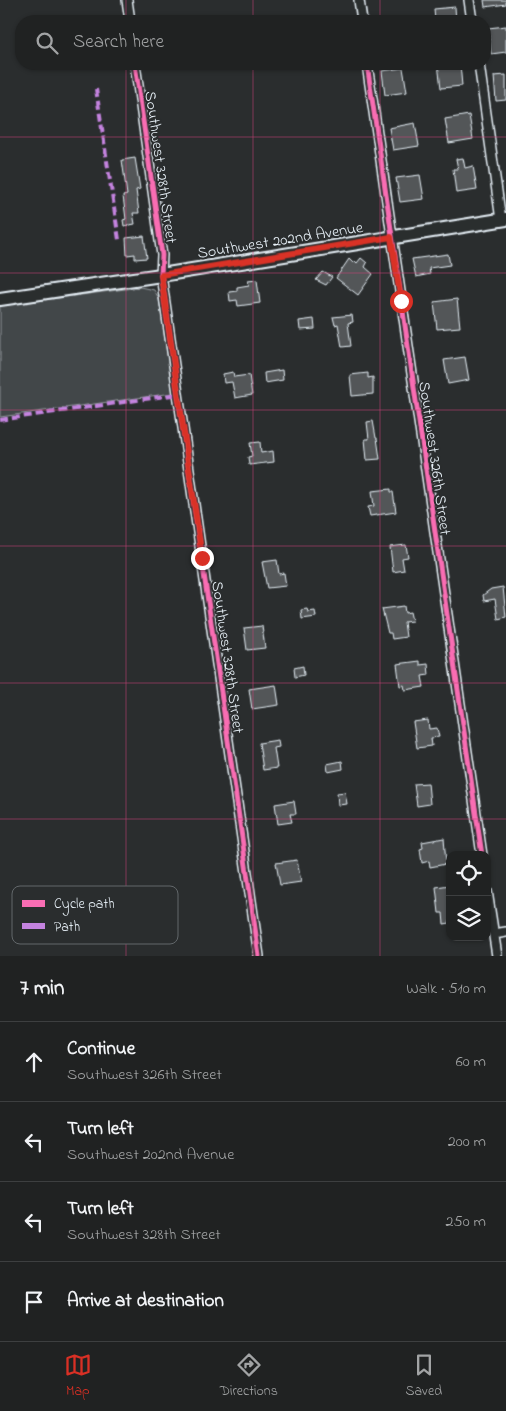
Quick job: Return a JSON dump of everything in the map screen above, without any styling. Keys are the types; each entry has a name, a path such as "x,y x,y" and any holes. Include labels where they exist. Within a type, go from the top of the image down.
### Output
{"street":[{"path":"127,0 129,15"},
{"path":"359,0 361,15"},
{"path":"469,0 471,15"},
{"name":"Southwest 328th Street","path":"136,70 162,255 161,275 259,956"},
{"name":"Southwest 326th Street","path":"369,70 391,237 481,851"},
{"path":"480,70 504,219"},
{"name":"Southwest 202nd Avenue","path":"0,298 161,275 504,219"},
{"path":"488,896 497,956"},
{"path":"494,934 506,932"}],"shaded area":[{"path":"140,287 154,290 159,299 173,393 0,417 0,306"}],"building":[{"path":"484,0 506,0 506,4 485,7"},
{"path":"455,7 456,15 434,15 434,9"},
{"path":"506,26 506,52 491,54 491,28"},
{"path":"403,70 407,92 385,95 382,71"},
{"path":"439,70 461,70 462,86 441,88"},
{"path":"506,75 506,100 496,101 494,76"},
{"path":"469,115 473,139 449,143 445,119"},
{"path":"415,123 419,146 393,150 389,128"},
{"path":"135,158 140,189 136,190 139,213 133,213 135,224 124,226 123,220 126,219 123,196 127,195 122,160"},
{"path":"463,158 465,168 473,166 477,190 456,193 453,169 458,169 456,159"},
{"path":"420,175 424,199 400,202 396,178"},
{"path":"144,236 147,258 135,259 135,254 127,255 126,238"},
{"path":"448,254 450,265 429,268 430,274 416,277 412,259"},
{"path":"361,258 367,263 365,267 373,274 358,295 336,278 349,259 353,263 355,261 357,263"},
{"path":"323,272 332,277 326,285 316,280"},
{"path":"257,280 260,303 238,306 237,300 230,301 229,292 237,291 237,287 249,285 248,281"},
{"path":"457,299 460,327 437,329 434,302"},
{"path":"352,315 353,322 348,323 351,346 342,347 338,324 335,325 333,317"},
{"path":"314,319 315,329 300,330 299,321"},
{"path":"465,357 469,380 448,384 444,360"},
{"path":"282,370 283,380 265,383 264,373"},
{"path":"233,372 234,377 249,375 252,395 235,398 232,382 224,383 223,374"},
{"path":"368,373 368,378 373,377 373,394 352,396 350,375"},
{"path":"373,421 380,459 367,460 365,439 369,439 367,422"},
{"path":"260,442 261,453 273,451 274,462 249,465 248,457 252,456 250,443"},
{"path":"391,489 396,512 370,516 368,507 374,506 372,491"},
{"path":"406,545 408,557 402,558 404,570 393,572 390,547"},
{"path":"277,560 279,574 284,573 286,586 267,588 262,562"},
{"path":"503,587 506,617 498,619 495,599 484,601 483,595 491,589"},
{"path":"404,606 405,613 410,612 412,621 404,622 406,637 392,639 391,633 388,633 382,609"},
{"path":"307,609 308,612 315,611 316,617 302,619 301,610"},
{"path":"262,626 265,648 247,650 244,628"},
{"path":"420,661 420,665 428,664 429,675 422,676 424,687 405,690 404,685 400,686 397,664"},
{"path":"303,666 304,675 295,677 294,668"},
{"path":"276,685 279,705 252,709 249,689"},
{"path":"428,720 429,729 437,728 439,737 431,738 432,746 417,748 413,722"},
{"path":"278,740 279,747 274,748 277,768 263,770 259,743"},
{"path":"342,761 343,769 328,772 327,764"},
{"path":"428,783 430,804 417,806 414,784"},
{"path":"345,792 347,804 338,805 337,793"},
{"path":"294,801 296,814 290,814 292,822 278,824 275,804"},
{"path":"444,838 446,864 430,867 429,861 422,863 420,849 423,848 422,842"},
{"path":"297,860 301,882 280,885 276,863"},
{"path":"446,886 446,924 444,924 443,913 439,913 436,887"}],"marked path":[{"path":"96,89 119,240"},
{"path":"0,420 179,394"}],"cycle path":[{"path":"136,70 162,255 161,275 259,956"},
{"path":"368,70 481,851"}],"route":[{"path":"202,558 161,275 391,237 401,301"}]}
